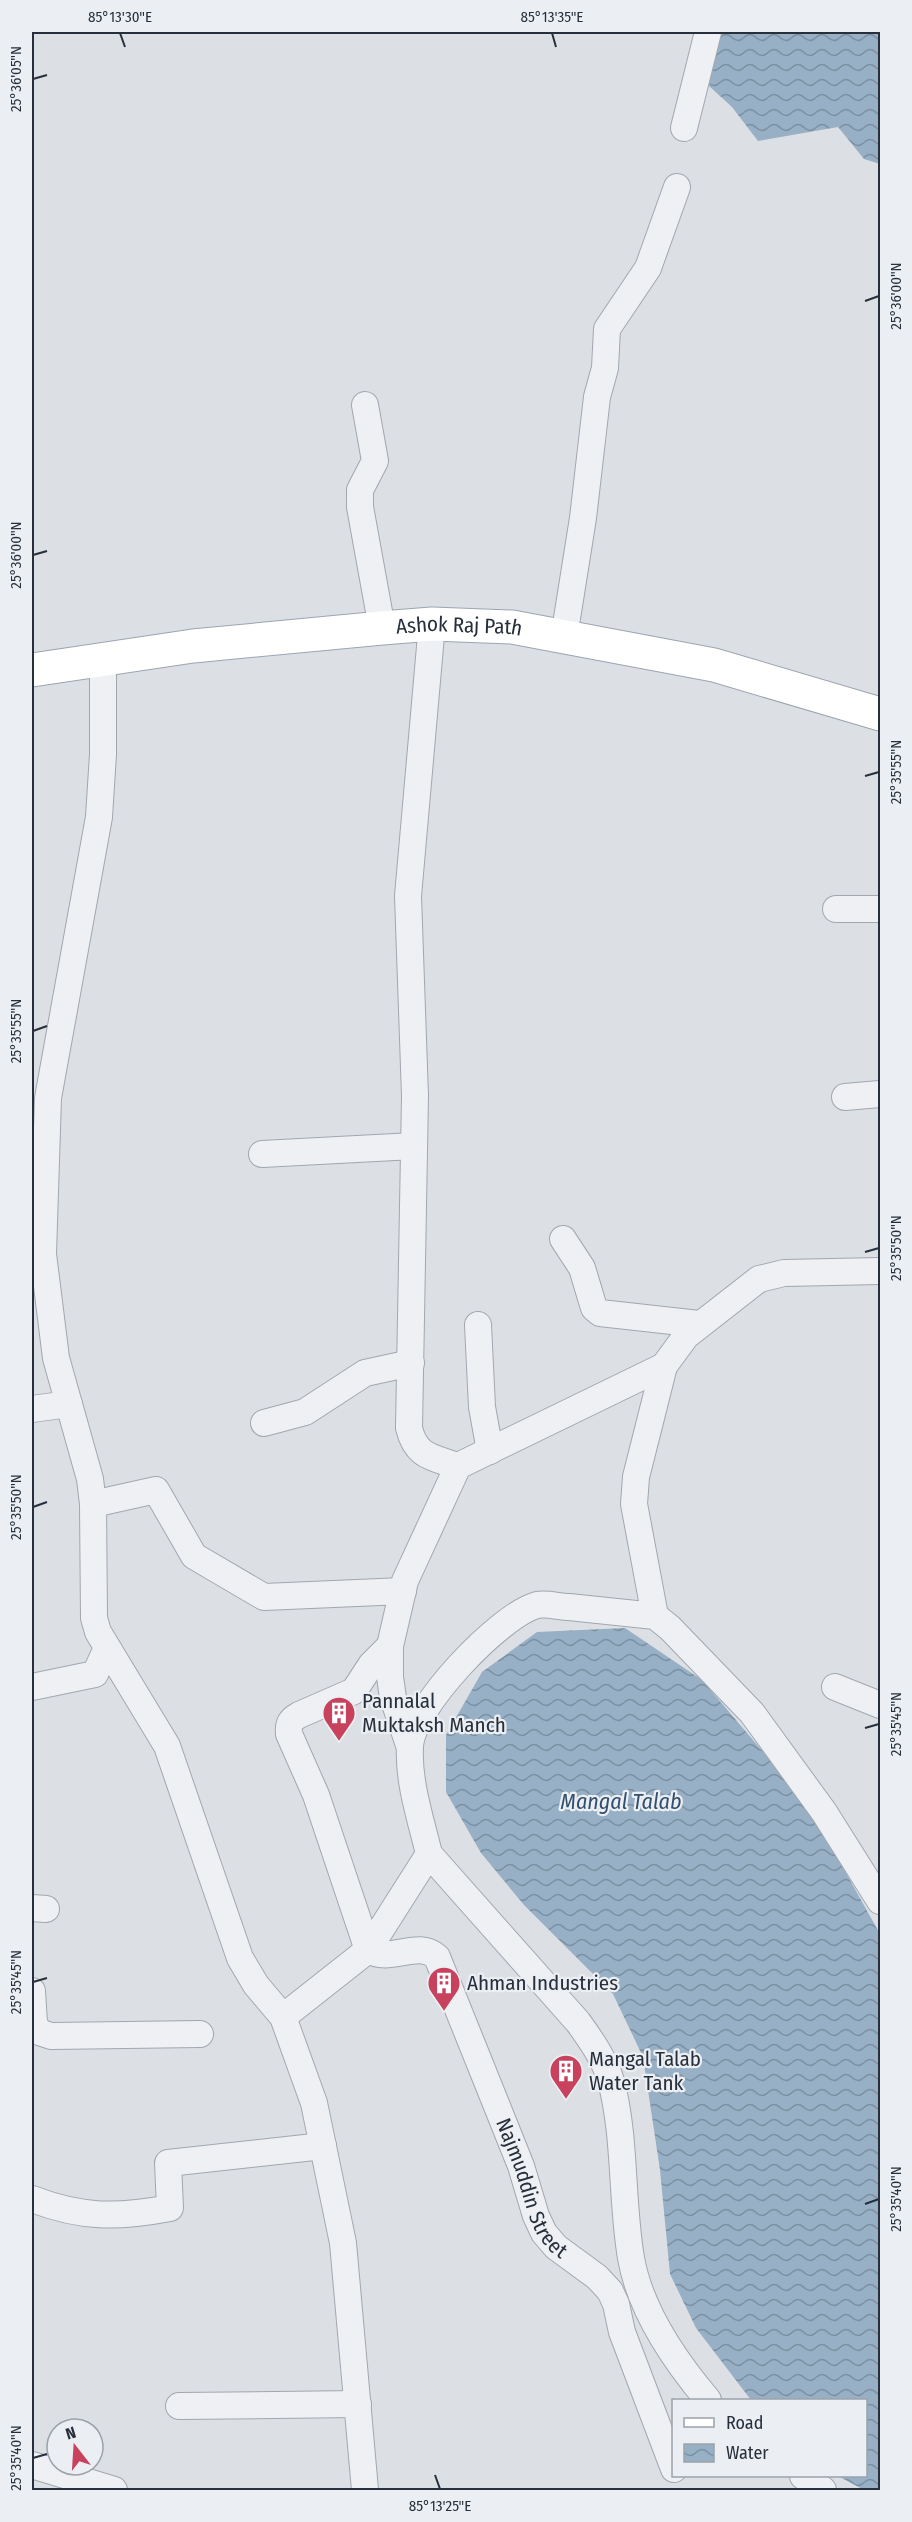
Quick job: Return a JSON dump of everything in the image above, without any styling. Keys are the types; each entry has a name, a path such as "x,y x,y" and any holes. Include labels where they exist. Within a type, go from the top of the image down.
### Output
{"main road":[{"name":"Ashok Raj Path","path":"32,670 194,646 382,628 432,624 512,627 714,665 880,714"}],"street":[{"path":"684,128 708,32"},
{"path":"564,637 583,518 597,397 605,368 607,329 648,268 677,187"},
{"path":"365,405 375,461 360,490 360,507 382,628"},
{"path":"432,624 408,896 415,1096 409,1428 413,1443 421,1453 458,1466"},
{"path":"103,659 103,754 99,817 41,1074 44,1167 43,1254 56,1358 84,1450 93,1504 94,1618 98,1632 167,1746 240,1958 256,1985 283,2017 314,2103 343,2243 365,2490"},
{"path":"836,909 880,909"},
{"path":"845,1097 880,1094"},
{"path":"262,1154 414,1146"},
{"path":"563,1239 582,1268 594,1308 600,1313 699,1324"},
{"path":"655,1616 634,1504 636,1477 664,1366 686,1335 759,1279 784,1273 880,1271"},
{"path":"478,1325 482,1407 490,1451"},
{"path":"264,1423 305,1412 364,1373 411,1363"},
{"path":"664,1366 458,1466 430,1523 403,1591 390,1646 390,1677 393,1698 409,1745 415,1792 429,1854 578,2022 595,2046 610,2080 621,2144 631,2258 641,2296 690,2379 707,2399"},
{"path":"32,1409 69,1404"},
{"path":"93,1504 156,1490 194,1556 264,1597 403,1591"},
{"path":"409,1745 426,1708 446,1680 501,1624 519,1612 540,1605 655,1616 670,1628 752,1713 824,1812 880,1901"},
{"path":"368,1950 316,1795 289,1734 288,1726 292,1719 299,1715 354,1691 370,1665 390,1646"},
{"path":"32,1687 95,1674 107,1648"},
{"path":"835,1687 880,1705"},
{"path":"283,2017 368,1950 429,1854"},
{"name":"Najmuddin Street","path":"368,1950 377,1955 387,1956 420,1950 430,1951 437,1958 544,2233 556,2247 597,2277 610,2291 616,2304 622,2332 672,2461"},
{"path":"32,1991 34,2023 39,2032 51,2036 200,2034"},
{"path":"32,2199 88,2216 161,2210 170,2208 168,2163 225,2158 263,2150 323,2146"},
{"path":"179,2406 358,2404"},
{"path":"32,2465 114,2490"},
{"path":"805,2477 823,2490"}],"water":[{"path":"719,32 880,32 880,164 864,159 838,127 758,141 732,107 709,86"},
{"name":"Mangal Talab","path":"625,1628 702,1680 808,1805 880,1934 880,2490 864,2490 840,2477 867,2477 867,2399 750,2399 696,2328 670,2274 660,2170 643,2057 613,1994 524,1905 481,1853 446,1792 446,1735 482,1672 537,1632"}],"place":[{"name":"Pannalal Muktaksh Manch","path":"339,1742"},
{"name":"Ahman Industries","path":"444,2012"},
{"name":"Mangal Talab Water Tank","path":"566,2100"}]}
